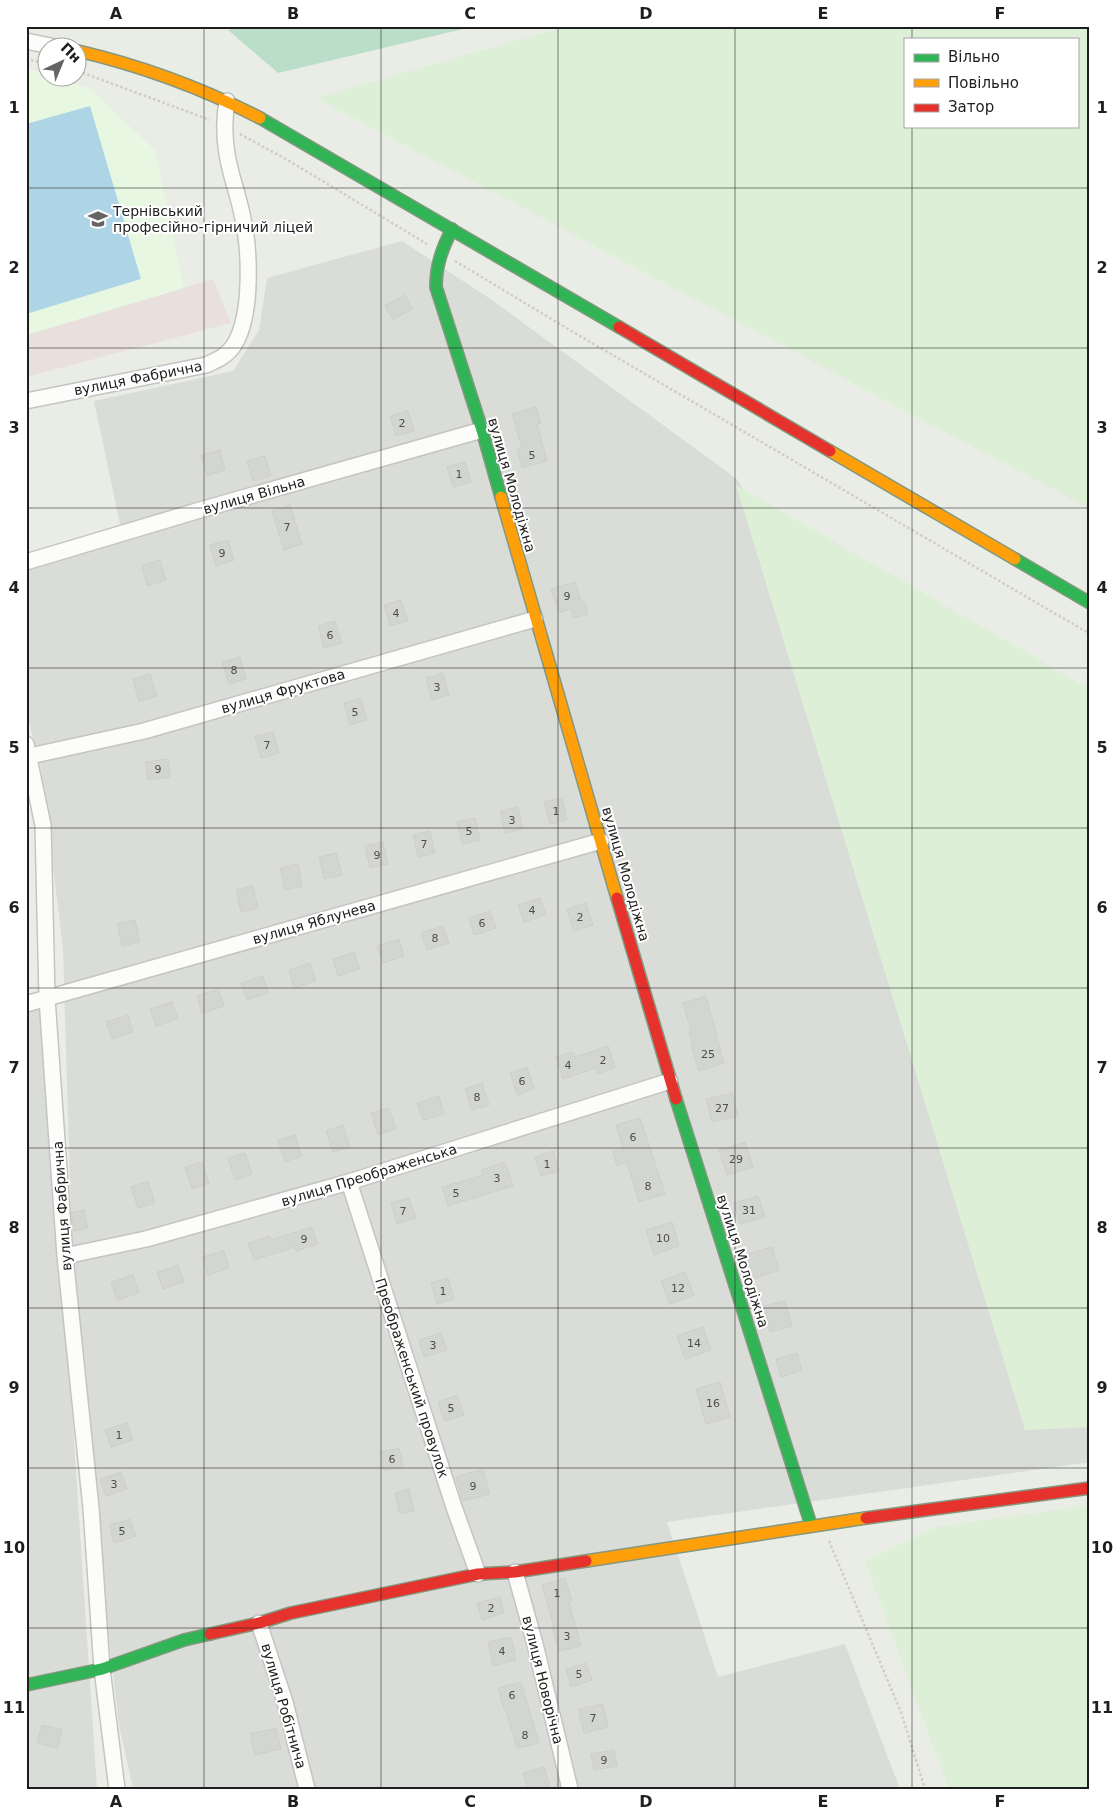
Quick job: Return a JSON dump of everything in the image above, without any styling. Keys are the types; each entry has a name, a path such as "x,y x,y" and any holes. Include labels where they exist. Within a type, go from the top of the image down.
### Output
{"street":[{"path":"88,53 173,78 227,101 268,122 1090,603"},
{"name":"вулиця Фабрична","path":"26,401 206,365 222,358 233,347 245,318 248,261 243,216 227,156 224,126 227,101"},
{"name":"вулиця Молодіжна","path":"452,229 440,252 436,265 436,287 482,430 535,619 670,1081 816,1525"},
{"name":"вулиця Вільна","path":"26,562 200,510 482,430"},
{"name":"вулиця Фруктова","path":"28,750 144,731 535,619"},
{"name":"вулиця Фабрична","path":"28,750 43,825 47,998 65,1256 91,1508 102,1669 117,1789"},
{"name":"вулиця Яблунева","path":"26,1004 601,840"},
{"name":"вулиця Преображенська","path":"65,1256 146,1239 349,1182 670,1081"},
{"name":"Преображенський провулок","path":"349,1182 454,1507 478,1574"},
{"path":"26,1685 102,1669 184,1640 259,1623 291,1613 478,1574 515,1572 816,1525 1090,1488"},
{"name":"вулиця Новорічна","path":"515,1572 535,1644 570,1789"},
{"name":"вулиця Робітнича","path":"259,1623 285,1702 307,1789"}],"path":[{"path":"88,75 224,126 291,162 562,326 1090,634"},
{"path":"816,1525 901,1712 924,1789"}],"shaded area":[{"path":"240,26 476,26 278,73 228,30"},
{"path":"567,26 1090,26 1090,509 316,98"},
{"name":"Тернівський професійно-гірничий ліцей","path":"26,68 38,71 38,88 89,88 155,150 184,288 26,335"},
{"path":"90,106 141,279 26,314 26,124"},
{"path":"402,241 489,298 737,479 923,814 1090,1293 1090,1462 667,1522 718,1677 845,1644 900,1789 133,1789 119,1725 99,1552 71,1217 63,949 41,768 26,710 26,566 121,529 94,401 233,371 259,330 267,278"},
{"path":"213,279 231,323 26,377 26,335"},
{"path":"736,485 1090,689 1090,1427 1025,1430"},
{"path":"45,1003 97,1789 26,1789 26,1009"},
{"path":"1090,1505 1090,1789 949,1789 865,1561 937,1527"}],"building":[{"path":"405,295 412,309 393,320 385,306"},
{"path":"536,407 541,423 537,424 547,461 522,468 517,449 522,448 512,414"},
{"path":"408,411 414,431 396,436 390,416"},
{"path":"220,450 225,470 207,476 201,455"},
{"path":"265,456 271,476 253,481 247,461"},
{"path":"465,462 471,482 453,487 447,467"},
{"path":"290,505 302,544 284,550 272,511"},
{"path":"228,540 234,560 216,566 210,545"},
{"path":"160,560 166,580 147,586 142,565"},
{"path":"575,582 582,603 585,602 588,614 574,618 571,609 559,613 551,589"},
{"path":"401,600 408,621 390,626 384,605"},
{"path":"335,621 342,643 324,648 318,626"},
{"path":"240,657 246,679 229,684 222,662"},
{"path":"443,673 449,695 432,700 426,678"},
{"path":"150,674 157,696 139,701 133,679"},
{"path":"361,698 367,720 350,725 344,703"},
{"path":"273,732 279,753 261,758 255,736"},
{"path":"168,759 170,777 148,780 145,762"},
{"path":"562,798 567,820 550,824 544,802"},
{"path":"518,807 523,829 505,833 500,811"},
{"path":"475,818 480,840 462,844 457,822"},
{"path":"430,831 435,853 418,857 413,835"},
{"path":"383,842 388,864 370,868 365,846"},
{"path":"336,853 342,875 324,879 319,857"},
{"path":"298,864 302,886 285,890 280,868"},
{"path":"253,886 258,908 241,912 236,890"},
{"path":"540,898 546,915 524,922 518,905"},
{"path":"586,903 593,925 574,931 567,909"},
{"path":"490,911 496,928 474,935 469,918"},
{"path":"135,920 140,942 122,946 117,924"},
{"path":"443,926 449,943 427,950 421,933"},
{"path":"399,939 404,956 383,963 377,946"},
{"path":"354,952 360,969 338,976 333,959"},
{"path":"310,963 316,981 294,988 289,970"},
{"path":"263,976 268,993 247,1000 241,983"},
{"path":"218,989 224,1006 202,1013 197,996"},
{"path":"706,996 724,1063 699,1071 691,1046 693,1045 689,1032 691,1031 683,1003"},
{"path":"172,1002 178,1019 156,1026 150,1009"},
{"path":"128,1015 133,1032 112,1039 106,1022"},
{"path":"608,1046 615,1068 597,1074 596,1068 563,1079 556,1057 573,1052 575,1057"},
{"path":"527,1067 534,1089 517,1095 510,1073"},
{"path":"482,1083 489,1105 472,1110 465,1089"},
{"path":"732,1093 738,1116 712,1122 706,1099"},
{"path":"439,1096 444,1114 423,1120 417,1103"},
{"path":"389,1108 396,1129 378,1135 371,1113"},
{"path":"640,1118 665,1194 639,1202 627,1162 617,1166 613,1152 623,1149 616,1125"},
{"path":"343,1125 350,1147 333,1152 326,1131"},
{"path":"295,1135 302,1156 285,1162 278,1140"},
{"path":"745,1142 753,1167 727,1175 719,1150"},
{"path":"553,1151 559,1171 541,1176 535,1157"},
{"path":"245,1153 252,1174 235,1180 228,1158"},
{"path":"202,1162 209,1183 192,1189 185,1167"},
{"path":"505,1162 513,1186 448,1206 442,1187 483,1175 481,1170"},
{"path":"148,1181 155,1203 138,1208 131,1187"},
{"path":"758,1196 765,1217 740,1224 734,1203"},
{"path":"409,1198 416,1218 397,1224 391,1203"},
{"path":"84,1210 88,1228 74,1231 71,1213"},
{"path":"672,1222 679,1246 654,1255 646,1230"},
{"path":"312,1227 318,1244 296,1251 295,1247 254,1260 248,1243 270,1236 271,1240"},
{"path":"772,1247 779,1270 754,1279 746,1255"},
{"path":"224,1251 229,1268 208,1275 202,1257"},
{"path":"178,1265 184,1282 163,1289 157,1272"},
{"path":"685,1272 694,1295 670,1304 661,1281"},
{"path":"133,1275 139,1293 117,1300 111,1282"},
{"path":"448,1278 454,1299 437,1304 431,1283"},
{"path":"785,1301 792,1326 770,1332 764,1306"},
{"path":"703,1327 711,1350 685,1359 677,1336"},
{"path":"441,1333 447,1350 424,1357 419,1340"},
{"path":"797,1353 802,1370 781,1377 776,1359"},
{"path":"720,1382 730,1417 706,1424 696,1389"},
{"path":"457,1395 464,1415 444,1421 438,1402"},
{"path":"127,1423 133,1440 111,1447 105,1430"},
{"path":"399,1448 403,1467 384,1471 380,1452"},
{"path":"483,1469 490,1494 463,1501 456,1477"},
{"path":"121,1472 127,1489 106,1496 100,1479"},
{"path":"409,1489 414,1511 400,1514 395,1493"},
{"path":"130,1519 136,1536 114,1543 109,1525"},
{"path":"565,1578 572,1601 569,1602 581,1646 559,1651 542,1585"},
{"path":"500,1597 504,1613 482,1620 477,1603"},
{"path":"511,1637 516,1660 493,1666 488,1642"},
{"path":"586,1663 592,1680 571,1687 566,1669"},
{"path":"521,1682 539,1743 517,1748 498,1688"},
{"path":"603,1704 608,1727 584,1733 578,1709"},
{"path":"42,1725 62,1730 58,1748 37,1743"},
{"path":"276,1728 281,1749 255,1755 250,1734"},
{"path":"614,1750 617,1766 594,1770 591,1754"},
{"path":"544,1767 550,1786 527,1789 523,1773"}],"traffic: fast":[{"path":"260,118 619,327"},
{"path":"452,229 440,257 436,287 482,430 501,497"},
{"path":"1015,559 1090,603"},
{"path":"676,1099 811,1525"},
{"path":"26,1685 102,1669 184,1640 210,1634"}],"traffic: slow":[{"path":"88,54 171,79 216,97 260,118"},
{"path":"830,451 1015,559"},
{"path":"501,497 617,898"},
{"path":"586,1561 866,1518"}],"traffic: jam":[{"path":"619,327 830,451"},
{"path":"617,898 676,1099"},
{"path":"866,1518 1090,1488"},
{"path":"210,1634 259,1623 291,1613 478,1574 515,1572 586,1561"}],"place":[{"name":"Тернівський професійно-гірничий ліцей","path":"98,219"}]}
